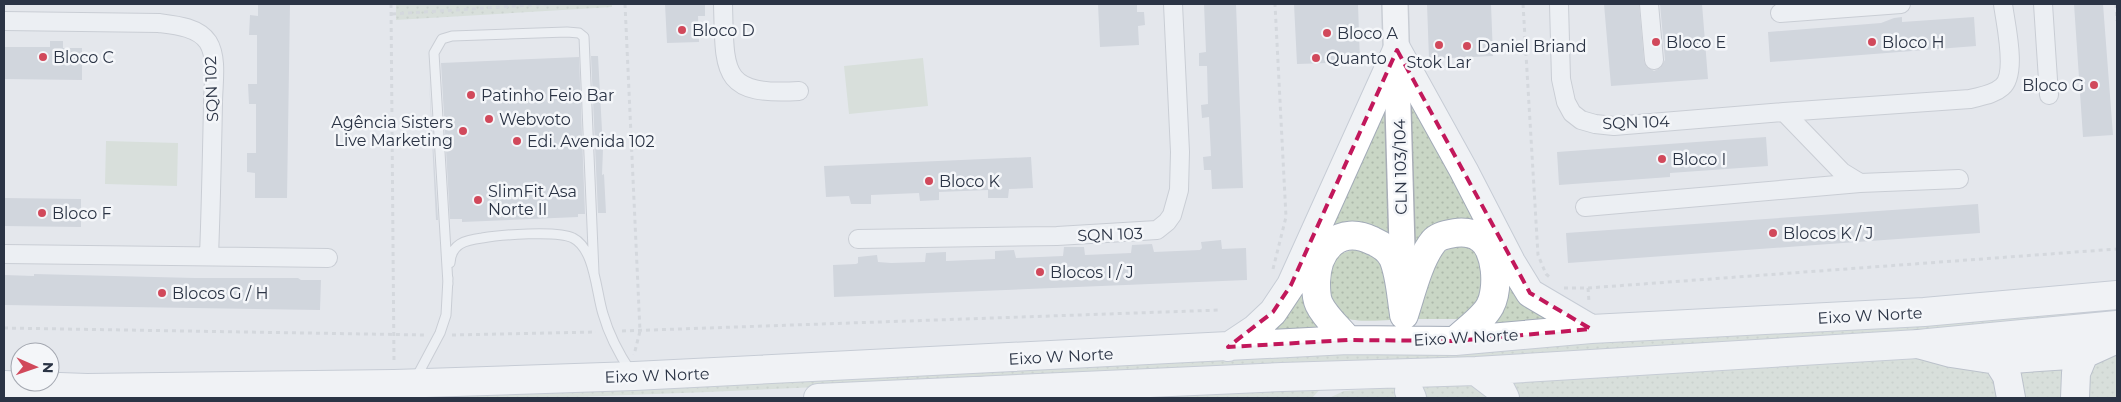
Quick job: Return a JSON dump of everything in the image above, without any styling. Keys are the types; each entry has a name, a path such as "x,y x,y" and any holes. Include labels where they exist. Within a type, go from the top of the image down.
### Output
{"main road":[{"path":"1397,50 1464,171 1511,262 1530,293 1591,329"},
{"path":"1228,347 1256,329 1274,312 1291,285 1397,50"},
{"path":"1404,323 1422,262 1435,240 1450,234 1469,234 1482,239 1490,252 1495,265 1495,290 1490,306 1455,340"},
{"path":"1348,340 1319,304 1316,290 1316,273 1322,255 1334,240 1349,236 1365,237 1379,244 1392,256 1396,266 1404,323"},
{"name":"Eixo W Norte","path":"4,385 87,388 403,384 1348,340 1455,340 1591,329 1924,312 2117,295"},
{"name":"Eixo W Norte","path":"818,398 976,395 1282,377 1476,371 1918,344 2117,325"},
{"path":"1918,344 1951,353 1997,360 2084,354 2117,339"},
{"path":"2075,398 2076,373 2084,354"},
{"path":"1997,360 2007,376 2011,398"},
{"path":"1476,371 1501,390 1505,398"},
{"path":"1318,398 1342,376"}],"street":[{"path":"723,4 726,64 732,77 744,86 770,93 800,91"},
{"name":"SQN 103","path":"858,239 1057,236 1157,230 1172,215 1179,190 1180,152 1173,4"},
{"name":"CLN 103/104","path":"1395,4 1404,323"},
{"name":"SQN 104","path":"1559,4 1561,79 1566,102 1572,113 1581,120 1614,126 1784,112 1970,100 1993,93 2004,86 2009,72 2010,56 2003,4"},
{"path":"1649,4 1654,60"},
{"path":"1780,13 1901,4"},
{"path":"2042,4 2049,95"},
{"name":"SQN 102","path":"4,20 159,23 179,26 197,32 208,42 213,58 209,256"},
{"path":"1784,112 1842,172 1860,182"},
{"path":"1585,207 1860,182 1959,179"},
{"path":"4,254 328,258"}],"lane":[{"path":"448,284 434,53 442,39 452,36 567,32 579,33 584,37 594,273"},
{"path":"403,384 440,333 446,315 450,254 455,246 466,240 495,236 555,234 572,237 580,243 588,254 594,273 602,313 621,357 632,374"}],"path":[{"path":"391,4 395,336 403,384"},
{"path":"391,14 548,4"},
{"path":"625,4 640,330 632,374"},
{"path":"1272,272 1286,217 1275,4"},
{"path":"1523,4 1538,255 1546,274 1553,281"},
{"path":"2116,4 2117,21"},
{"path":"1560,288 1588,288 2117,249"}],"highlighted area":[{"path":"1397,50 1530,293 1591,329 1455,341 1348,340 1228,347 1273,312 1291,285"}],"green space":[{"path":"396,4 612,4 612,7 396,20"},
{"path":"923,58 928,106 849,114 844,66"},
{"path":"1389,94 1396,257 1380,240 1318,254 1339,333 1256,338"},
{"path":"1407,99 1497,248 1568,323 1473,327 1481,323 1489,245 1412,248"},
{"path":"106,141 178,143 177,186 105,184"},
{"path":"1463,244 1486,257 1481,301 1462,319 1417,319 1425,276 1442,252"},
{"path":"1355,249 1382,254 1392,295 1390,320 1363,321 1344,318 1330,309 1325,301 1324,288 1327,264 1340,254"},
{"path":"2117,302 2117,314 1860,336 1618,351 551,398 4,398"},
{"path":"2117,350 2117,398 2088,398 2089,365"},
{"path":"1905,352 1988,367 2003,398 1515,398 1502,383"},
{"path":"2066,361 2068,398 2021,398 2019,364"},
{"path":"1325,384 1312,398 1123,398 1145,391"},
{"path":"1467,384 1479,386 1499,398 1424,398 1421,386"},
{"path":"1401,387 1398,398 1329,398 1344,391"}],"building":[{"path":"258,4 290,4 287,198 255,198 255,173 247,172 247,153 256,153 256,104 249,104 248,84 257,84 257,35 249,35 250,15 258,16"},
{"name":"Bloco D","path":"665,4 705,4 705,16 698,16 699,42 667,43"},
{"path":"1098,4 1137,4 1137,12 1144,12 1145,25 1138,26 1139,45 1100,47"},
{"path":"1204,4 1236,4 1243,188 1212,189 1211,170 1204,170 1203,157 1211,156 1209,117 1202,118 1201,105 1208,104 1207,66 1199,66 1199,53 1206,52"},
{"name":"Bloco A","path":"1294,4 1358,4 1360,62 1297,64"},
{"name":"Bloco A","path":"1427,4 1491,4 1493,56 1429,59"},
{"name":"Bloco E","path":"1604,4 1639,4 1644,61 1646,66 1654,71 1660,68 1665,60 1660,4 1702,4 1708,79 1611,86"},
{"name":"Bloco G","path":"2074,4 2103,4 2113,135 2083,137"},
{"name":"Bloco H","path":"1902,17 1902,22 1974,17 1976,46 1770,62 1768,32 1881,23"},
{"name":"Bloco C","path":"50,41 63,41 63,48 82,48 82,80 4,79 4,47 50,47"},
{"path":"591,56 598,56 603,149 602,175 604,174 606,213 598,213"},
{"name":"Edi. Avenida 102","path":"579,57 585,214 578,214 578,217 462,222 462,219 450,219 441,63"},
{"path":"429,79 438,220 436,220"},
{"name":"Bloco I","path":"1766,137 1768,166 1670,173 1670,177 1559,185 1557,152"},
{"name":"Bloco K","path":"1031,157 1033,188 1009,189 1008,198 988,198 988,190 939,192 939,200 920,201 919,193 871,195 871,204 851,204 849,196 826,197 824,166"},
{"name":"Bloco F","path":"4,198 81,199 81,227 4,226"},
{"name":"Blocos K / J","path":"1978,204 1980,233 1568,263 1566,233"},
{"name":"Blocos I / J","path":"1221,240 1222,249 1246,248 1247,280 834,297 833,265 856,264 858,263 858,257 877,255 878,262 891,263 925,262 926,253 946,252 946,261 995,259 995,251 1014,250 1016,258 1063,256 1064,247 1084,247 1085,255 1131,253 1132,245 1152,244 1154,252 1200,250 1202,248 1201,242"},
{"name":"Blocos G / H","path":"34,274 195,278 298,278 301,280 321,280 320,310 4,305 4,275 34,276"}],"place":[{"name":"Bloco D","path":"682,30"},
{"name":"Bloco A","path":"1327,33"},
{"name":"Bloco E","path":"1656,42"},
{"name":"Bloco H","path":"1872,42"},
{"name":"Stok Lar","path":"1439,45"},
{"name":"Daniel Briand","path":"1467,46"},
{"name":"Bloco C","path":"43,57"},
{"name":"Quanto","path":"1316,58"},
{"name":"Bloco G","path":"2094,85"},
{"name":"Patinho Feio Bar","path":"471,95"},
{"name":"Webvoto","path":"489,119"},
{"name":"Agência Sisters Live Marketing","path":"463,131"},
{"name":"Edi. Avenida 102","path":"517,141"},
{"name":"Bloco I","path":"1662,159"},
{"name":"Bloco K","path":"929,181"},
{"name":"SlimFit Asa Norte II","path":"478,200"},
{"name":"Bloco F","path":"42,213"},
{"name":"Blocos K / J","path":"1773,233"},
{"name":"Blocos I / J","path":"1040,272"},
{"name":"Blocos G / H","path":"162,293"}]}
